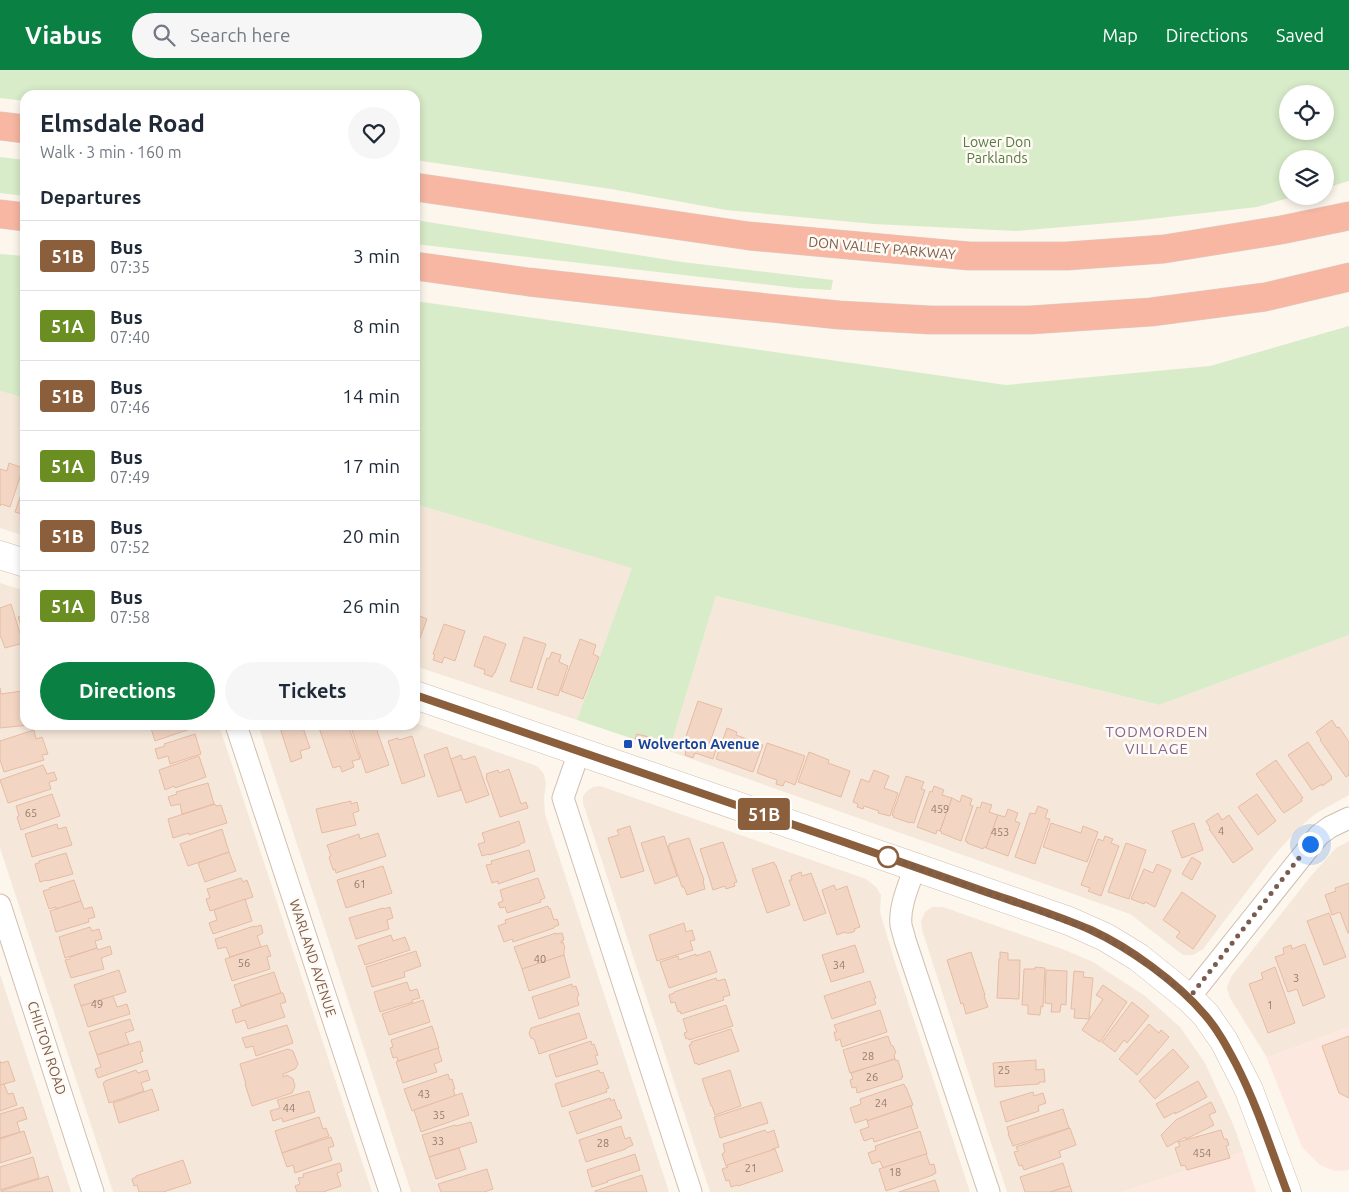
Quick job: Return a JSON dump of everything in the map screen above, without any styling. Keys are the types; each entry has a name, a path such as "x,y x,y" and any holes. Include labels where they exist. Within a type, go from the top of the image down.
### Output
{"highway":[{"path":"0,126 20,128"},
{"name":"DON VALLEY PARKWAY","path":"420,189 749,236 969,256 1067,256 1164,249 1281,230 1349,216"},
{"path":"0,214 20,216"},
{"path":"420,267 529,282 671,298 839,314 930,320 1030,320 1151,312 1265,297 1349,277"}],"street":[{"path":"0,555 20,561"},
{"path":"420,697 915,867 1088,929 1105,937 1138,957 1189,998 1206,1016 1224,1041 1249,1090 1287,1192"},
{"name":"WARLAND AVENUE","path":"238,730 390,1192"},
{"path":"578,752 563,798 691,1192"},
{"path":"1189,998 1319,835 1330,827 1349,818"},
{"path":"915,867 901,914 901,925 989,1192"},
{"name":"CHILTON ROAD","path":"0,905 93,1192"}],"shaded area":[{"path":"0,391 20,397 20,534 0,528"},
{"path":"420,505 633,567 577,720 420,668"},
{"path":"0,583 20,589 20,730 221,730 372,1192 113,1192 0,848"},
{"path":"716,596 1159,705 1349,635 1349,795 1315,814 1300,827 1276,853 1203,949 1193,955 1183,955 1130,914 669,751"},
{"path":"420,725 537,766 544,774 546,784 544,798 545,814 669,1192 411,1192 260,730 420,730"},
{"path":"600,786 866,879 876,887 881,895 880,912 893,956 970,1192 710,1192 583,803 583,796 587,791 593,787"},
{"path":"1349,841 1349,1027 1272,1056 1266,1056 1230,998 1227,987 1231,977 1311,876 1336,848"},
{"path":"932,907 943,907 1065,950 1093,962 1145,996 1180,1027 1205,1063 1233,1124 1243,1152 1122,1192 1007,1192 922,930 921,921 925,912"},
{"path":"0,974 71,1192 0,1192"},
{"path":"1349,1027 1349,1170 1335,1171 1320,1165 1302,1147 1266,1056 1272,1056"},
{"path":"1243,1152 1256,1192 1122,1192"}],"green space":[{"name":"Lower Don Parklands","path":"0,70 1349,70 1349,181 1334,185 1334,150 1279,150 1279,201 1257,207 1133,221 1016,231 874,224 726,210 611,189 420,161 420,90 20,90 20,100 0,98"},
{"path":"0,157 20,159 20,195 0,193"},
{"path":"420,221 682,262 833,280 831,290 796,288 420,245"},
{"path":"0,254 20,256 20,397 0,391"},
{"path":"420,302 1006,385 1210,366 1349,326 1349,635 1159,705 716,596 669,751 577,720 632,568 420,505"}],"building":[{"path":"9,463 20,467 20,477 10,507 1,504 0,506 0,469 7,471"},
{"path":"20,498 20,514 15,512"},
{"path":"11,604 20,633 20,644 5,648 0,637 0,608"},
{"path":"420,616 427,619 420,638"},
{"path":"444,624 465,631 455,661 444,657 442,663 433,660 435,655 433,654"},
{"path":"484,636 506,644 492,677 484,674 485,670 474,666"},
{"path":"524,637 546,644 532,688 510,681"},
{"path":"580,639 596,645 593,654 599,657 583,699 561,691"},
{"path":"552,652 561,655 559,662 568,666 558,696 537,689 547,658 549,659"},
{"path":"0,688 1,694 20,691 20,726 0,728"},
{"path":"698,701 722,709 709,744 717,747 713,759 695,753 693,758 685,755 686,750 682,748"},
{"path":"1332,720 1349,742 1349,775 1346,777 1316,732"},
{"path":"727,728 737,732 736,735 763,745 753,772 716,759"},
{"path":"34,730 36,739 42,737 48,754 42,755 44,760 4,772 0,760 0,741"},
{"path":"152,730 187,730 155,741"},
{"path":"281,730 304,730 310,748 300,751 302,758 291,762"},
{"path":"320,730 350,730 360,759 352,761 354,767 342,772 340,766 333,768"},
{"path":"352,730 377,730 389,765 366,773"},
{"path":"195,734 201,754 170,764 168,756 158,759 155,749 165,746 164,744"},
{"path":"637,734 649,737 647,743 635,739"},
{"path":"412,736 425,776 402,784 388,741"},
{"path":"1308,742 1332,777 1322,786 1322,784 1312,790 1288,755"},
{"path":"767,743 805,756 795,785 785,781 783,786 776,784 777,780 757,773"},
{"path":"447,747 461,790 438,797 424,755"},
{"path":"809,752 829,760 828,763 850,771 841,797 798,782"},
{"path":"461,755 463,760 475,756 489,795 466,803 451,759"},
{"path":"199,756 206,777 165,790 159,770"},
{"path":"1276,760 1303,798 1301,799 1302,801 1284,813 1256,774"},
{"path":"43,765 47,774 54,772 57,780 49,782 51,789 8,803 0,780"},
{"path":"509,769 521,804 526,802 528,808 500,817 486,774 498,770 499,773"},
{"path":"874,770 889,776 884,788 898,793 890,816 878,813 879,811 864,806 863,809 857,807 858,804 853,802 861,779 869,782"},
{"path":"906,776 924,782 921,789 925,790 914,823 893,817 892,815"},
{"path":"208,783 214,804 182,814 180,804 171,806 168,797 177,794 176,792"},
{"path":"934,786 944,790 942,795 952,798 940,831 937,830 936,834 917,827 930,791 932,792"},
{"path":"52,794 60,816 21,830 16,806"},
{"path":"1257,794 1276,821 1258,835 1238,807"},
{"path":"962,795 972,799 970,805 973,806 961,841 940,831 952,798 960,802"},
{"path":"351,801 351,804 357,802 359,811 353,813 356,825 322,833 316,809"},
{"path":"982,802 992,805 989,812 998,815 986,848 984,847 983,849 965,841 977,807 980,808"},
{"path":"215,804 216,806 221,805 227,823 173,838 168,819"},
{"path":"1038,806 1048,810 1045,818 1050,819 1035,864 1015,857 1030,813 1035,814"},
{"path":"1008,809 1018,813 1015,821 1020,823 1008,856 986,848 998,815 1005,817"},
{"path":"1218,813 1222,820 1229,815 1253,849 1233,863 1209,829 1206,821"},
{"path":"519,821 525,842 482,856 478,844 485,842 482,833"},
{"path":"1051,823 1081,833 1083,826 1098,832 1087,862 1043,847"},
{"path":"1194,823 1203,850 1182,858 1172,831"},
{"path":"57,824 58,829 66,827 72,845 32,857 25,834"},
{"path":"630,826 644,871 621,878 608,838 619,835 617,830"},
{"path":"222,829 229,852 188,866 180,844"},
{"path":"378,833 386,856 336,873 335,869 333,870 327,845 359,834 360,839"},
{"path":"664,836 677,876 655,884 641,843"},
{"path":"1105,836 1113,839 1111,843 1119,846 1101,896 1088,891 1090,888 1081,885 1098,839 1103,841"},
{"path":"689,838 704,880 705,889 687,895 684,887 682,887 668,847 669,844"},
{"path":"723,842 737,882 734,883 735,886 726,889 725,886 713,890 700,849"},
{"path":"1126,843 1146,850 1129,899 1108,892"},
{"path":"529,850 535,871 498,884 498,881 492,883 486,865 492,864 491,861"},
{"path":"229,852 236,871 205,882 198,863"},
{"path":"66,853 73,874 40,882 35,864"},
{"path":"1192,857 1201,863 1192,880 1182,874"},
{"path":"774,862 790,905 767,913 752,869"},
{"path":"1157,864 1171,870 1155,907 1145,902 1144,904 1131,899 1144,869 1153,873"},
{"path":"383,866 392,893 346,908 337,880"},
{"path":"801,872 802,876 811,873 826,913 804,921 789,880 792,880 791,876"},
{"path":"241,878 243,882 247,880 253,897 210,911 206,899 210,898 207,889"},
{"path":"538,878 545,898 540,900 541,902 507,913 505,907 500,908 498,903 503,901 500,890"},
{"path":"74,880 81,901 56,909 56,907 49,909 43,891"},
{"path":"1349,883 1348,933 1340,912 1332,915 1325,895 1336,891 1335,888"},
{"path":"834,885 836,890 847,886 860,927 854,929 855,931 853,932 837,935 822,890"},
{"path":"1182,892 1216,916 1193,949 1176,937 1180,932 1163,920"},
{"path":"245,899 252,921 213,934 209,923 217,920 214,910"},
{"path":"81,901 84,909 92,907 95,917 88,919 89,922 56,932 50,911"},
{"path":"548,906 554,920 557,919 559,925 513,942 512,939 504,942 498,926 506,923 505,920"},
{"path":"390,907 393,918 387,920 389,929 356,939 349,918"},
{"path":"1329,913 1346,957 1324,965 1307,921"},
{"path":"684,923 686,932 692,930 695,940 690,941 693,950 657,961 649,935"},
{"path":"261,925 263,933 257,936 261,947 230,957 226,947 218,949 215,939"},
{"path":"90,927 92,931 99,929 102,939 95,941 97,948 65,958 59,937"},
{"path":"556,933 562,933 564,940 561,943 563,942 565,948 564,955 522,969 514,947"},
{"path":"391,935 393,941 405,937 410,950 365,965 358,946"},
{"path":"1305,944 1325,997 1303,1006 1297,989 1288,992 1275,957 1284,954 1283,948 1291,945 1292,949"},
{"path":"267,945 271,956 267,957 270,969 232,981 225,959"},
{"path":"855,945 864,972 831,982 822,955"},
{"path":"110,946 112,954 101,958 104,969 71,978 65,960 97,948 98,950"},
{"path":"416,951 421,966 404,972 405,977 372,987 366,967"},
{"path":"710,951 717,972 669,988 660,962 678,956 679,960"},
{"path":"971,952 988,1007 966,1014 947,960"},
{"path":"1000,952 1008,953 1008,960 1020,960 1019,999 997,998"},
{"path":"564,955 570,977 529,991 522,969"},
{"path":"1035,967 1045,968 1043,1007 1041,1006 1040,1015 1028,1014 1028,1005 1022,1005 1024,969 1035,969"},
{"path":"1275,967 1295,1023 1268,1033 1249,984 1263,979 1261,973"},
{"path":"119,970 126,992 81,1006 74,985"},
{"path":"1046,970 1067,971 1066,1005 1061,1004 1060,1012 1051,1012 1052,1004 1045,1003"},
{"path":"1074,971 1084,972 1083,977 1093,978 1089,1019 1074,1018 1075,1009 1071,1009"},
{"path":"274,972 281,993 241,1006 234,985"},
{"path":"716,978 717,981 725,979 730,995 723,997 724,1000 681,1014 680,1011 678,1012 675,1002 671,1003 669,995 674,992"},
{"path":"870,981 876,998 874,999 876,1004 832,1019 824,996"},
{"path":"407,982 410,991 417,989 420,998 380,1012 374,992"},
{"path":"572,984 572,987 576,986 579,995 577,998 579,1005 539,1019 532,997"},
{"path":"1103,985 1127,1002 1100,1042 1082,1030 1103,999 1096,995"},
{"path":"283,993 286,1002 280,1004 285,1017 248,1029 245,1020 236,1023 232,1010"},
{"path":"113,996 117,1007 127,1004 130,1014 88,1027 81,1006"},
{"path":"423,1000 430,1022 389,1035 382,1014"},
{"path":"1132,1002 1149,1016 1127,1043 1124,1040 1115,1052 1102,1042"},
{"path":"726,1005 733,1026 689,1040 688,1038 686,1039 684,1033 687,1032 683,1019"},
{"path":"880,1010 887,1032 842,1047 840,1039 836,1041 834,1032 837,1032 834,1025"},
{"path":"579,1013 587,1038 539,1054 534,1039 531,1038 529,1033 531,1028"},
{"path":"130,1019 134,1030 125,1033 129,1044 97,1055 89,1032"},
{"path":"1149,1024 1159,1033 1161,1030 1169,1037 1137,1075 1119,1059"},
{"path":"287,1025 293,1043 256,1056 253,1046 246,1048 242,1038"},
{"path":"432,1026 439,1048 398,1061 397,1057 393,1058 390,1048 393,1047 391,1040"},
{"path":"731,1029 739,1051 698,1065 697,1063 695,1064 689,1045 691,1045 691,1042"},
{"path":"888,1036 896,1053 894,1055 895,1059 850,1073 843,1050"},
{"path":"1349,1036 1349,1098 1339,1093 1322,1046"},
{"path":"140,1041 143,1051 140,1052 143,1062 98,1078 95,1069 101,1067 97,1055"},
{"path":"591,1041 598,1055 595,1056 598,1064 556,1077 549,1055"},
{"path":"438,1048 442,1061 434,1064 437,1072 403,1083 396,1062"},
{"path":"288,1049 293,1051 298,1064 295,1069 283,1074 283,1077 287,1075 293,1079 295,1086 292,1093 252,1106 240,1064"},
{"path":"1173,1049 1189,1067 1155,1099 1139,1081"},
{"path":"895,1059 896,1061 898,1060 902,1079 857,1093 856,1087 852,1088 850,1080 853,1079 851,1073"},
{"path":"1036,1060 1036,1070 1044,1069 1045,1082 995,1087 993,1063"},
{"path":"0,1061 1,1063 8,1061 15,1081 0,1085"},
{"path":"136,1070 138,1073 147,1070 150,1080 141,1083 144,1091 109,1103 103,1083"},
{"path":"599,1070 600,1073 603,1072 609,1088 606,1089 607,1092 562,1107 555,1084"},
{"path":"730,1070 741,1106 715,1115 702,1079"},
{"path":"448,1074 450,1080 452,1079 455,1096 412,1111 404,1089"},
{"path":"1198,1081 1207,1097 1164,1118 1156,1104"},
{"path":"4,1084 8,1094 13,1093 17,1105 0,1111 0,1085"},
{"path":"904,1084 913,1105 867,1121 867,1119 855,1123 850,1108 861,1104 860,1099"},
{"path":"152,1089 159,1110 119,1123 113,1103"},
{"path":"309,1091 315,1112 283,1122 282,1118 273,1121 270,1111 280,1108 277,1100"},
{"path":"1033,1092 1034,1096 1043,1093 1046,1103 1038,1106 1039,1111 1006,1122 1000,1102"},
{"path":"462,1093 469,1115 421,1132 414,1110"},
{"path":"610,1098 611,1101 614,1099 622,1118 577,1134 569,1112"},
{"path":"761,1102 768,1123 720,1138 714,1117"},
{"path":"1211,1102 1216,1112 1209,1115 1214,1125 1167,1147 1161,1135 1176,1120"},
{"path":"911,1106 918,1128 874,1142 873,1138 864,1141 860,1130 869,1127 867,1121"},
{"path":"23,1107 27,1119 17,1122 20,1132 0,1138 0,1114"},
{"path":"1063,1109 1069,1128 1013,1146 1007,1127"},
{"path":"319,1117 323,1129 326,1128 329,1136 282,1153 275,1131"},
{"path":"471,1122 477,1142 429,1157 422,1135"},
{"path":"621,1126 625,1139 630,1137 633,1145 586,1162 579,1140"},
{"path":"1070,1128 1076,1145 1059,1151 1061,1157 1024,1170 1022,1165 1019,1166 1014,1152 1018,1151 1016,1147"},
{"path":"765,1130 767,1133 774,1130 779,1147 726,1166 722,1154 725,1152 723,1144"},
{"path":"1221,1130 1224,1139 1227,1139 1229,1145 1226,1146 1230,1158 1187,1170 1185,1165 1181,1166 1175,1148 1180,1146 1178,1142"},
{"path":"24,1131 31,1153 0,1163 0,1139"},
{"path":"920,1131 927,1154 883,1168 880,1161 872,1164 868,1153 876,1150 875,1146"},
{"path":"331,1137 334,1146 328,1148 332,1160 295,1173 293,1165 287,1167 282,1153"},
{"path":"459,1148 466,1169 436,1179 429,1157"},
{"path":"775,1149 783,1171 738,1186 731,1187 729,1180 726,1181 722,1169 728,1167 727,1165"},
{"path":"635,1154 640,1170 592,1187 587,1170"},
{"path":"926,1154 930,1165 934,1164 936,1173 886,1191 879,1169"},
{"path":"33,1157 39,1178 0,1190 0,1167"},
{"path":"183,1160 191,1183 163,1192 139,1192 137,1185 134,1186 132,1179 136,1176"},
{"path":"340,1163 342,1171 337,1173 341,1186 323,1192 297,1192 295,1186 300,1184 298,1178 304,1177 303,1174"},
{"path":"1063,1163 1070,1186 1050,1192 1025,1192 1020,1177"},
{"path":"487,1169 493,1189 484,1192 441,1192 438,1184"},
{"path":"642,1175 647,1192 595,1192 595,1191"},
{"path":"48,1176 53,1192 1,1192 1,1191"},
{"path":"935,1180 939,1192 899,1192"},
{"path":"1070,1186 1072,1192 1050,1192"}],"bus line":[{"name":"51B","path":"420,697 878,854 1069,921 1105,937 1138,957 1169,981 1189,998 1215,1028 1224,1041 1249,1090 1287,1192"}],"place":[{"name":"Wolverton Avenue","path":"628,744"}],"district":[{"name":"TODMORDEN VILLAGE","path":"1157,740"}],"route":[{"path":"888,857 1088,929 1138,957 1189,998 1310,844"}]}
